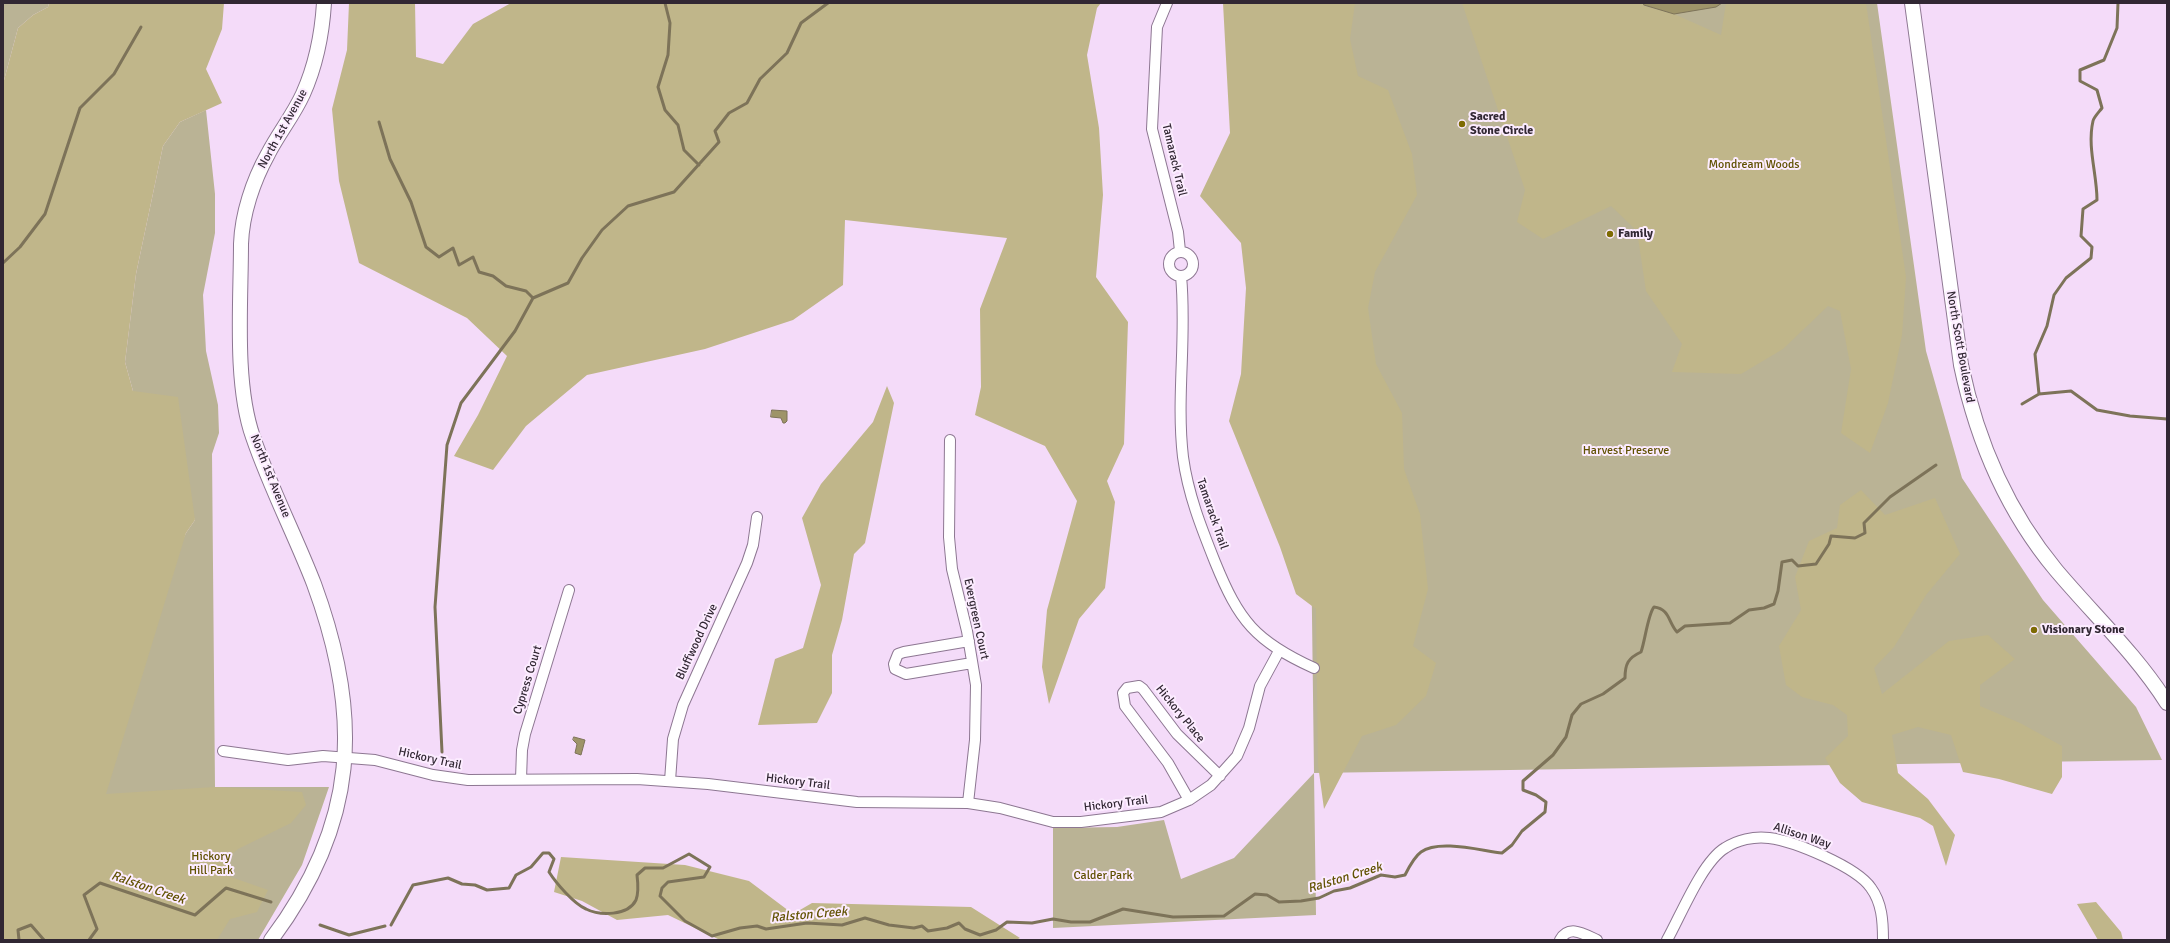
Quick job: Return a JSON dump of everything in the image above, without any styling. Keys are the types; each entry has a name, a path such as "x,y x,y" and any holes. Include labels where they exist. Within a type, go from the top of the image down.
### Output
{"main road":[{"name":"North 1st Avenue","path":"271,940 298,903 330,838 338,806 345,758 345,715 335,652 314,585 253,437 245,405 241,366 242,240 245,219 259,172 268,153 295,110 312,73 322,33 324,3"},
{"name":"North Scott Boulevard","path":"1912,3 1961,365 1967,397 1979,436 1999,484 2036,544 2142,669 2167,703"}],"street":[{"name":"Tamarack Trail","path":"1168,3 1157,27 1152,129 1178,232 1180,251"},
{"path":"1180,251 1188,254 1192,262 1191,270 1181,276 1172,272 1169,263 1171,256 1180,251"},
{"name":"Tamarack Trail","path":"1181,276 1182,437 1189,493 1203,533 1232,601 1239,613 1259,636 1279,651 1314,668"},
{"name":"Evergreen Court","path":"950,440 949,537 952,569 969,641 977,707 976,740 968,803"},
{"name":"Bluffwood Drive","path":"670,781 677,721 682,705 748,563 753,545 757,517"},
{"name":"Cypress Court","path":"521,779 522,750 525,734 569,590"},
{"path":"969,641 904,652 898,654 894,664 895,669 906,674 972,663"},
{"name":"Hickory Trail","path":"223,751 288,760 323,756 390,763 453,779 603,778 670,781 857,802 968,803 1000,808 1040,819 1067,823 1102,820 1161,812 1189,800 1211,785 1240,751 1249,728 1260,686 1279,651"},
{"name":"Hickory Place","path":"1189,800 1168,763 1125,706 1123,693 1127,688 1138,686 1143,689 1177,734 1220,776"},
{"name":"Allison Way","path":"1667,940 1706,868 1715,856 1736,842 1757,837 1779,840 1835,861 1855,872 1870,887 1879,903 1884,940"},
{"path":"1560,940 1565,933 1570,931 1577,931 1597,940"}],"green space":[{"path":"3,3 49,3 48,7 33,15 18,28 3,84"},
{"name":"Hickory Hill Park","path":"49,3 224,3 222,29 206,69 222,103 180,122 163,146 136,274 125,362 133,391 178,397 195,520 186,533 106,794 215,787 302,792 306,805 291,823 238,849 226,860 228,876 268,890 257,912 230,919 217,940 3,940 3,84 18,28 33,15 48,7"},
{"path":"349,3 415,3 416,57 443,64 473,24 511,3 1101,3 1097,8 1087,55 1099,128 1103,195 1096,277 1128,322 1124,444 1107,481 1115,502 1105,588 1079,619 1049,704 1042,667 1047,610 1077,501 1045,446 975,415 981,387 980,309 1007,238 845,220 843,285 793,320 705,349 587,375 526,426 493,470 454,456 478,415 507,356 467,318 359,263 339,181 332,109 347,50"},
{"path":"1223,3 1355,3 1350,39 1358,76 1388,90 1412,154 1417,195 1375,272 1368,308 1376,364 1402,413 1404,469 1420,514 1428,589 1413,646 1436,663 1426,696 1396,725 1362,736 1324,809 1318,765 1316,609 1296,594 1280,547 1229,421 1241,374 1246,288 1241,243 1200,196 1230,133"},
{"name":"Harvest Preserve","path":"1307,3 1877,3 1926,351 1962,478 2043,600 2136,707 2162,760 1314,773 1307,226"},
{"name":"Mondream Woods","path":"1462,3 1644,3 1644,6 1674,14 1721,35 1726,3 1866,3 1906,277 1902,335 1888,403 1870,453 1841,433 1851,369 1840,311 1828,306 1783,349 1741,374 1672,372 1682,344 1646,291 1637,231 1611,206 1543,239 1517,222 1525,190"},
{"name":"Hickory Hill Park","path":"206,110 215,194 215,233 203,295 206,351 218,405 219,433 212,454 215,787 329,787 302,865 258,940 3,940 186,533 195,520 133,391 125,362 136,274 163,146 180,122"},
{"path":"887,386 894,403 865,543 854,554 842,620 832,655 832,693 817,723 758,725 775,659 803,648 821,585 802,518 821,484 873,422"},
{"path":"1861,490 1885,515 1935,498 1960,554 1926,595 1894,647 1874,668 1882,694 1949,641 1988,635 2015,659 1980,685 1980,706 2020,723 2062,746 2062,777 2052,794 1999,779 1963,772 1951,735 1918,727 1892,735 1898,773 1928,799 1955,835 1946,866 1933,826 1920,818 1862,802 1840,783 1825,758 1848,736 1847,715 1833,705 1802,697 1786,685 1779,646 1801,610 1795,577 1809,541 1837,528 1840,505"},
{"name":"Calder Park","path":"1314,773 1316,915 1053,928 1053,828 1117,827 1164,820 1181,879 1234,858"},
{"path":"561,857 685,865 749,881 793,914 812,903 971,907 1020,938 1016,940 720,940 668,915 617,920 582,901 554,892"},
{"path":"2096,902 2121,932 2123,940 2098,940 2077,904"}],"shaded area":[{"path":"1644,3 1722,3 1716,7 1674,14 1644,5"},
{"path":"772,410 787,411 787,421 783,423 781,418 771,417"},
{"path":"574,737 585,740 581,755 575,753 577,744 573,740"}],"waterway":[{"path":"665,3 670,23 668,55 658,87 665,110 678,125 684,150 699,165"},
{"path":"442,752 435,607 447,445 461,403 515,331 533,298 568,283 582,258 602,230 628,206 674,192 719,142 715,131 729,113 747,103 760,79 787,53 801,23 828,3"},
{"path":"2039,394 2035,354 2047,326 2054,295 2066,278 2091,258 2092,247 2081,236 2083,209 2097,200 2091,131 2095,116 2102,108 2097,90 2080,81 2080,70 2104,60 2117,28 2118,3"},
{"path":"3,263 20,247 45,214 80,108 114,74 141,27"},
{"path":"379,122 390,159 411,202 426,247 439,257 453,248 459,265 473,257 479,272 493,276 506,286 526,291 533,298"},
{"name":"Ralston Creek","path":"2022,404 2039,394 2071,391 2097,410 2130,416 2167,419"},
{"name":"Ralston Creek","path":"391,925 413,885 448,878 462,884 475,885 487,890 509,888 516,875 531,867 543,853 549,853 554,859 549,872 571,898 586,909 599,913 620,912 632,905 638,894 637,875 645,868 663,868 689,854 710,867 704,877 668,882 662,888 660,896 685,921 712,936 740,928 757,926 766,929 807,923 842,925 865,918 889,925 914,928 922,926 928,931 947,928 959,923 965,929 980,935 996,930 1007,922 1032,923 1053,919 1071,922 1090,922 1123,909 1173,917 1224,916 1255,894 1267,895 1279,902 1301,901 1319,898 1334,891 1350,888 1381,875 1395,877 1405,875 1416,857 1421,852 1429,848 1449,846 1502,853 1512,845 1522,831 1545,812 1546,802 1536,795 1523,790 1523,781 1553,755 1566,737 1572,715 1581,704 1603,694 1625,678 1628,662 1641,652 1650,615 1654,607 1659,608 1666,613 1677,632 1685,626 1730,623 1749,610 1764,608 1774,604 1778,591 1782,562 1792,560 1798,566 1816,564 1829,544 1831,536 1855,538 1865,533 1864,523 1890,497 1936,465"},
{"name":"Ralston Creek","path":"89,940 97,929 84,895 100,883 195,915 226,888 271,902"},
{"name":"Ralston Creek","path":"19,940 18,930 31,925 44,940"},
{"name":"Ralston Creek","path":"320,925 349,935 385,926"}],"place":[{"name":"Sacred Stone Circle","path":"1462,124"},
{"name":"Family","path":"1610,234"},
{"name":"Visionary Stone","path":"2034,630"}]}
